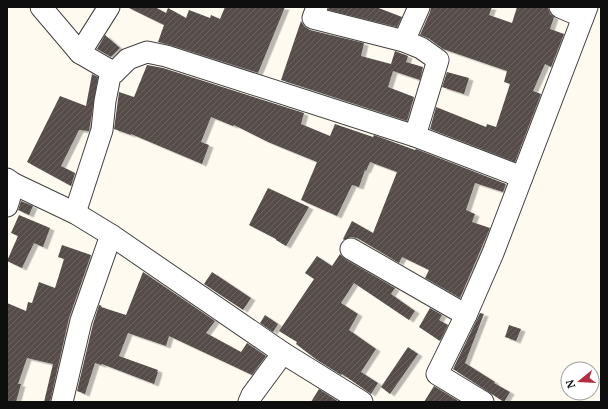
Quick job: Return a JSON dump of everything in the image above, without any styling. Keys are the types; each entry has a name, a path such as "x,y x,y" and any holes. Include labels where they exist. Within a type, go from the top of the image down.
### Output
{"street":[{"path":"41,7 80,53 111,71 114,72 128,59 147,52 166,56 415,136 522,177"},
{"path":"80,53 109,7"},
{"path":"317,7 313,18 404,41 421,48 438,60 415,136"},
{"path":"404,41 419,7"},
{"path":"483,402 437,374 466,315 493,253 585,12 560,7"},
{"path":"75,213 102,130 105,100 111,71"},
{"path":"7,206 11,182 75,213 111,235 283,353 362,402"},
{"path":"62,402 81,321 111,235"},
{"path":"351,249 466,315"},
{"path":"249,402 252,395 283,353"}],"building":[{"path":"127,7 155,7 166,13 168,8 186,18 189,10 210,18 211,15 220,19 225,7 285,7 258,73 158,42 164,25"},
{"path":"329,7 376,7 402,17 397,27 328,10"},
{"path":"431,7 492,7 489,15 512,23 517,7 548,7 550,14 554,17 550,29 564,34 551,67 545,64 533,91 541,94 515,162 430,129 436,107 486,127 487,124 496,127 510,84 504,82 507,71 443,49 428,38 420,35"},
{"path":"301,21 305,27 310,30 364,43 361,56 391,64 395,51 408,56 406,62 423,67 420,80 393,71 388,87 414,97 407,121 281,80"},
{"path":"105,35 120,48 111,57 97,49"},
{"path":"147,65 163,68 304,113 301,124 330,136 335,124 373,137 374,135 415,150 416,149 506,184 503,192 475,183 466,210 475,214 472,222 490,228 460,298 425,278 429,270 402,257 399,263 357,238 351,237 344,240 343,239 352,221 373,233 397,172 370,162 366,171 365,170 359,187 352,185 337,216 301,200 317,162 268,142 234,125 233,126 211,117 201,142 209,145 202,164 131,134 114,129 119,92 134,97"},
{"path":"447,72 469,78 464,94 442,87"},
{"path":"92,74 98,77 89,131 79,130 61,166 75,173 71,186 27,162 60,96 86,106"},
{"path":"268,188 309,207 286,246 249,225"},
{"path":"21,201 33,206 29,215 18,210"},
{"path":"19,215 50,228 43,247 34,243 22,268 7,261 18,236 11,233"},
{"path":"62,245 91,255 69,318 50,402 44,402 53,364 27,358 18,384 21,384 16,402 7,402 7,303 26,311 28,302 32,303 39,282 55,288 64,259 58,257"},
{"path":"340,254 345,259 395,288 391,294 415,311 409,320 354,283 341,303 358,314 349,330 376,349 361,372 378,383 371,394 342,374 341,375 317,360 296,344 297,342 279,331 314,279 305,273 317,256 332,266"},
{"path":"143,272 215,321 206,333 241,352 247,343 266,356 252,375 169,336 166,346 128,333 119,356 158,370 154,384 102,364 95,363 85,394 77,391 99,305 126,315"},
{"path":"212,272 251,298 243,310 204,284"},
{"path":"430,308 442,315 439,320 448,325 440,341 419,327"},
{"path":"480,313 484,314 465,363 510,392 504,402 453,369"},
{"path":"265,315 278,324 273,332 260,323"},
{"path":"509,325 521,329 516,341 505,337"},
{"path":"408,347 418,354 390,394 381,387"},
{"path":"434,386 460,402 424,402"},
{"path":"319,389 339,402 311,402"}]}
